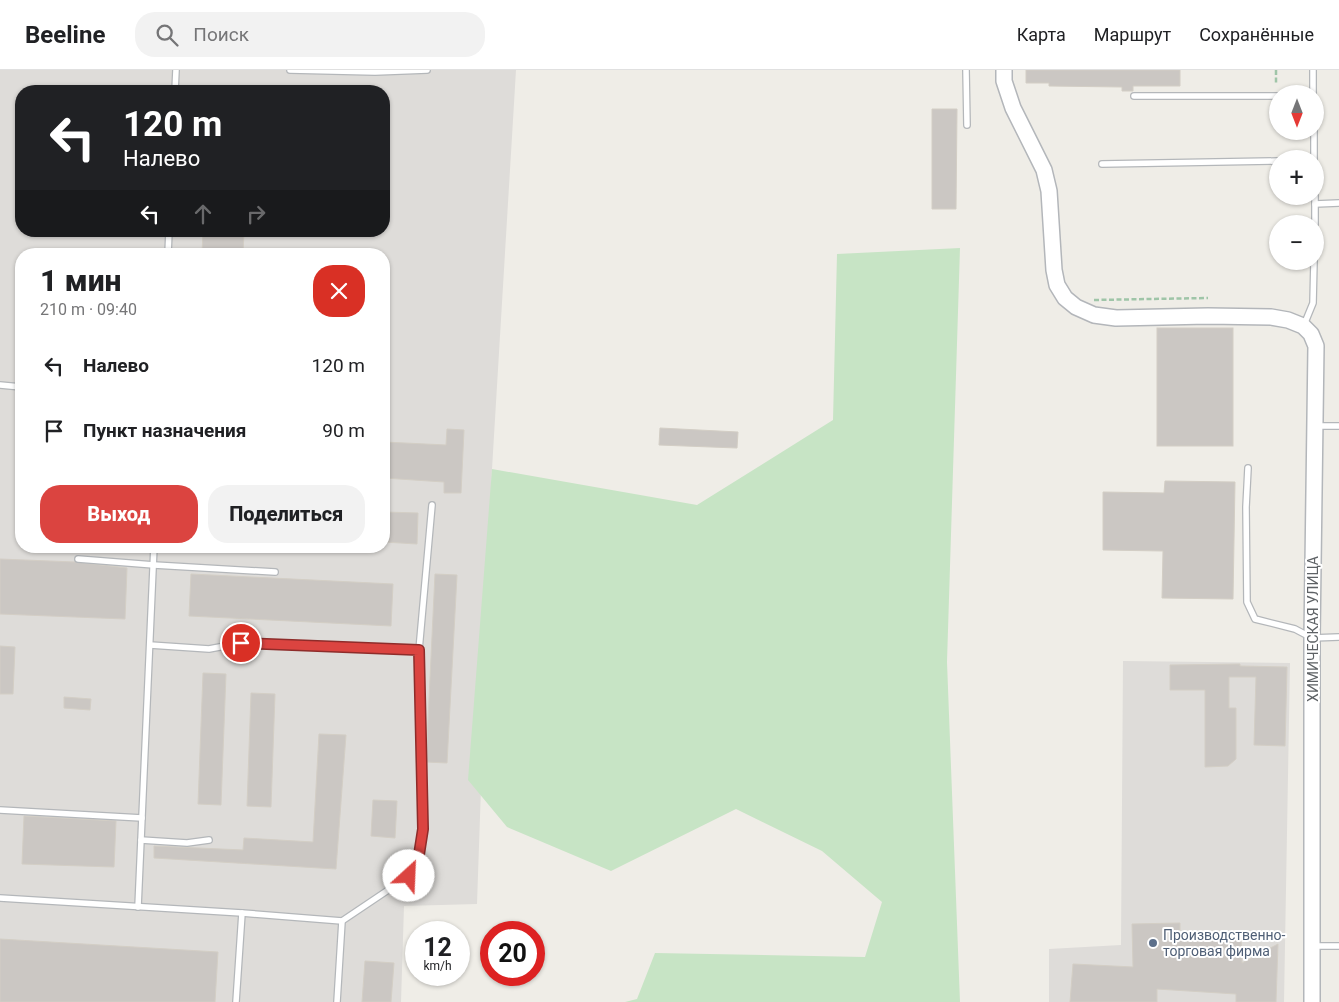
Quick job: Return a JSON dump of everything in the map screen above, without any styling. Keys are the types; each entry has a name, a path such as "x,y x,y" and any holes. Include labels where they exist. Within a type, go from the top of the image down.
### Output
{"main road":[{"path":"1004,70 1004,81 1013,108 1044,170 1049,190 1054,270 1057,285 1065,298 1076,307 1094,315 1116,318 1271,317 1288,320 1303,326"},
{"name":"ХИМИЧЕСКАЯ УЛИЦА","path":"1303,326 1311,334 1316,346 1312,638 1312,1002"}],"lane":[{"path":"175,85 176,70"},
{"path":"290,70 375,72 427,70"},
{"path":"966,70 967,125"},
{"path":"1313,70 1314,85"},
{"path":"1134,96 1269,96"},
{"path":"1102,164 1269,161"},
{"path":"1324,204 1339,203"},
{"path":"1303,326 1313,303 1314,270"},
{"path":"0,386 15,387"},
{"path":"1315,426 1339,426"},
{"path":"1248,468 1246,507 1247,602 1255,619 1295,629 1312,638 1339,637"},
{"path":"0,898 342,921 409,876 418,861 423,829 419,650 432,505"},
{"path":"138,907 154,553"},
{"path":"78,559 274,572"},
{"path":"150,645 209,650 241,643 419,650"},
{"path":"0,810 142,818"},
{"path":"141,840 187,844 209,840"},
{"path":"236,1002 242,913"},
{"path":"338,1002 342,921"},
{"path":"1311,946 1339,946"}],"path":[{"path":"1276,70 1276,85"},
{"path":"1076,307 1093,300 1208,298"}],"shaded area":[{"path":"0,70 516,70 492,469 477,904 404,906 401,1002 0,1002"},
{"path":"1123,661 1290,663 1284,1002 1049,1002 1049,949 1121,945"}],"green space":[{"path":"960,248 947,662 960,1002 625,1002 637,999 655,953 865,957 882,902 822,851 736,809 611,871 507,827 468,780 492,469 697,505 833,420 837,254"}],"building":[{"path":"1026,70 1180,70 1180,86 1133,86 1133,91 1122,91 1122,87 1049,86 1049,83 1026,83"},
{"path":"932,109 957,109 956,209 932,209"},
{"path":"203,237 244,237 243,248 202,248"},
{"path":"1157,328 1233,328 1233,446 1157,446"},
{"path":"660,428 738,432 737,448 659,445"},
{"path":"447,429 464,430 461,493 444,493 444,482 390,478 390,442 446,445"},
{"path":"1165,481 1235,482 1233,599 1162,598 1163,551 1103,550 1103,492 1164,493"},
{"path":"390,512 418,513 417,544 390,542"},
{"path":"0,559 75,562 127,568 125,619 0,614"},
{"path":"191,574 393,584 391,626 189,616"},
{"path":"435,574 457,575 447,763 426,762"},
{"path":"0,646 15,647 13,694 0,694"},
{"path":"1240,664 1240,666 1287,667 1285,746 1254,745 1256,677 1229,677 1229,708 1236,708 1236,759 1228,766 1205,767 1205,690 1170,690 1170,665"},
{"path":"203,673 226,674 221,805 198,804"},
{"path":"251,693 275,694 271,807 247,806"},
{"path":"64,697 91,699 90,710 64,708"},
{"path":"319,734 346,735 336,869 154,858 154,846 243,850 244,838 313,842"},
{"path":"373,800 397,801 395,838 371,836"},
{"path":"24,816 116,821 114,867 22,864"},
{"path":"1180,923 1180,936 1241,936 1242,963 1278,944 1276,1002 1236,1002 1236,994 1157,989 1157,1002 1070,1002 1073,964 1133,967 1132,924"},
{"path":"0,939 218,952 215,1002 0,1002"},
{"path":"365,961 394,963 391,1002 362,1002"}],"place":[{"name":"Производственно- торговая фирма","path":"1153,943"}],"route":[{"path":"241,643 419,650 423,829 418,861 409,876"}]}
